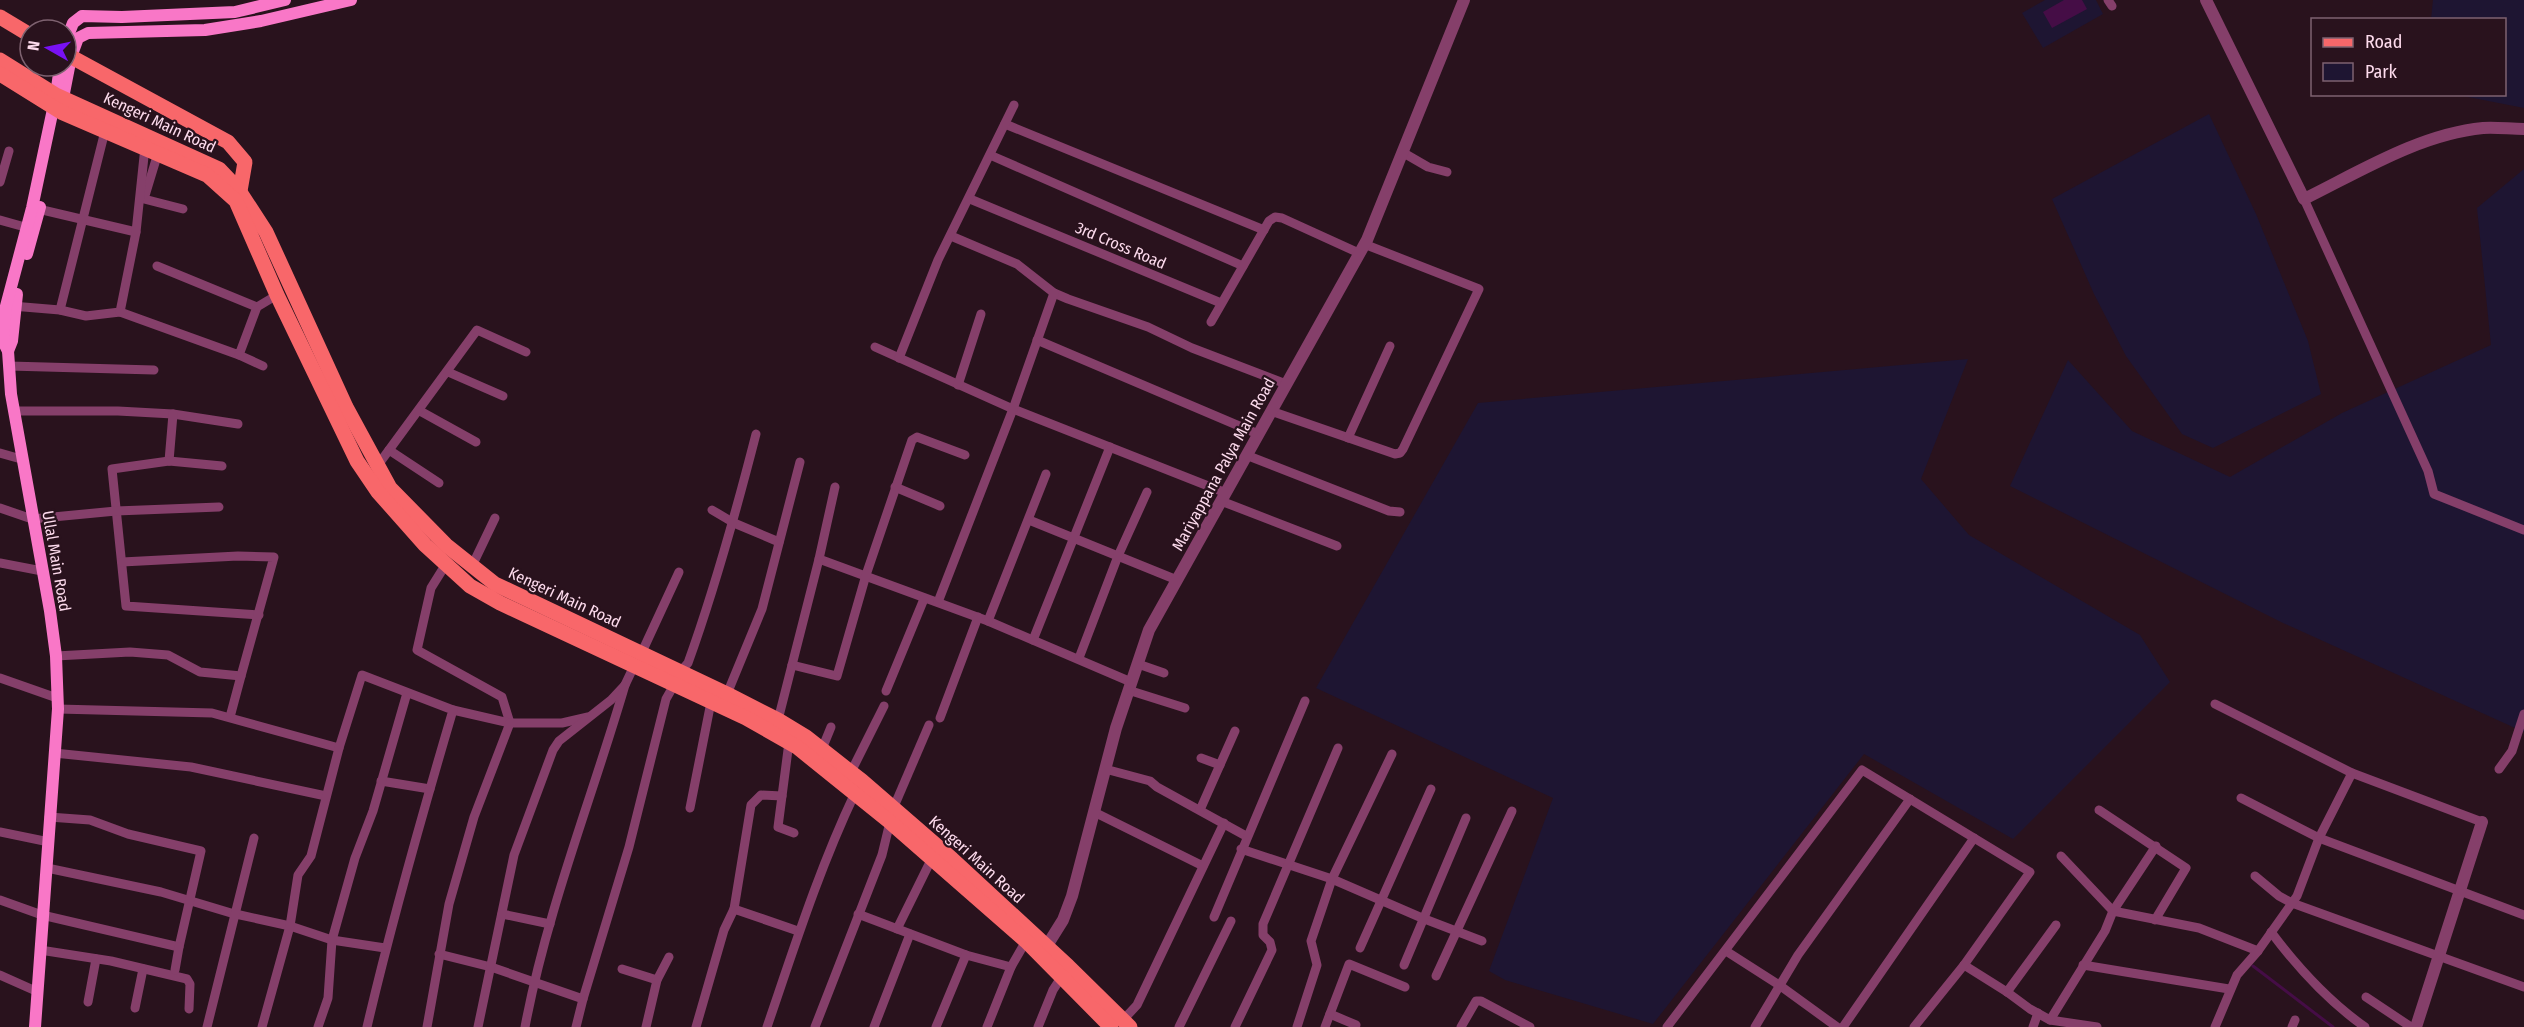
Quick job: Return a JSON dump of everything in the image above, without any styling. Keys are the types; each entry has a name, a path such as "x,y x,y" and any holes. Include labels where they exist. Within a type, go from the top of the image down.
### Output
{"main road":[{"path":"78,19 82,16 235,12 285,0"},
{"path":"78,38 88,33 205,30 351,0"},
{"path":"140,16 140,32"},
{"path":"0,17 18,28"},
{"name":"Kengeri Main Road","path":"0,60 58,103 219,169 266,232 341,396 390,488 446,545 495,584 677,678 727,694 778,720 822,749 851,772 932,858 1026,941 1044,951"},
{"path":"78,65 171,109 228,142 245,162 236,194"},
{"name":"Kengeri Main Road","path":"0,74 58,103 105,131 207,175 236,194 277,295 357,461 378,492 425,545 470,586 490,597 638,659"},
{"name":"Ullal Main Road","path":"35,1027 58,704 56,656 14,411 5,395 6,357 12,341 10,306 31,228 63,78"},
{"name":"Kengeri Main Road","path":"677,678 711,702 789,742 855,793 891,815 1044,951 1121,1025"}],"street":[{"name":"Mariyappana Palya Main Road","path":"1044,951 1063,920 1072,896 1105,769 1149,630 1362,249 1464,0"},
{"path":"2206,0 2304,199 2428,471 2434,494 2524,530"},
{"path":"899,358 938,260 1014,105"},
{"path":"1005,123 1264,230"},
{"path":"2304,199 2406,150 2450,134 2482,128 2524,129"},
{"path":"60,310 105,131"},
{"path":"152,150 144,199 183,209"},
{"path":"120,312 152,150"},
{"path":"0,182 9,151"},
{"path":"1402,152 1428,167 1447,172"},
{"path":"990,155 1243,266"},
{"name":"3rd Cross Road","path":"970,198 1221,303"},
{"path":"35,208 136,232"},
{"path":"1211,322 1269,221 1275,217 1479,289 1400,453 1395,454 1271,411"},
{"path":"0,219 31,228"},
{"path":"951,236 1017,264 1054,293 1148,327 1192,348 1286,384"},
{"path":"157,266 257,307"},
{"path":"938,602 1013,409 1054,293"},
{"path":"239,355 257,307 277,295"},
{"path":"10,306 60,310 86,316 120,312 239,355 263,366"},
{"path":"958,384 981,314"},
{"path":"378,465 420,411 477,330 526,352"},
{"path":"1037,340 1258,434"},
{"path":"1348,438 1390,346"},
{"path":"875,347 1013,409 1110,447 1337,546"},
{"path":"6,357 154,370"},
{"path":"448,372 503,396"},
{"path":"14,411 118,411 173,414 238,424"},
{"path":"420,411 476,442"},
{"path":"169,461 173,414"},
{"path":"576,1027 629,847 666,699 688,663 734,523 756,434"},
{"path":"792,665 837,676 866,575 912,440 917,437 965,455"},
{"path":"1033,640 1110,447"},
{"path":"389,450 439,483"},
{"path":"0,453 21,459"},
{"path":"1246,455 1389,511 1401,512"},
{"path":"222,466 169,461 112,469 126,606 259,615"},
{"path":"727,694 762,609 800,462"},
{"path":"940,718 1029,520 1046,474"},
{"path":"778,720 835,487"},
{"path":"895,487 940,506"},
{"path":"1079,658 1118,556 1147,492"},
{"path":"0,508 32,519 116,511 219,507"},
{"path":"712,510 734,523 779,542"},
{"path":"472,566 495,518"},
{"path":"1029,520 1177,580"},
{"path":"122,562 238,556 274,557 230,717"},
{"path":"819,559 983,619 1079,658 1130,686 1185,708"},
{"path":"0,563 42,571"},
{"path":"427,1027 449,904 474,817 510,723 502,697 417,650 431,588 446,564"},
{"path":"525,1027 533,981 625,684 679,572"},
{"path":"886,691 924,599"},
{"path":"56,656 130,652 168,655 200,672 241,676"},
{"path":"1138,664 1164,673"},
{"path":"262,1027 290,926 298,875 310,856 339,748 362,675 453,710 510,723 562,723 588,717"},
{"path":"0,678 58,704 212,713 339,748"},
{"path":"478,1027 514,855 553,750 559,741 611,700 625,684"},
{"path":"318,1027 328,998 332,940 355,858 407,693"},
{"path":"1214,917 1246,836 1305,701"},
{"path":"690,808 711,702"},
{"path":"2215,704 2352,773 2482,822 2416,1027"},
{"path":"851,772 884,706"},
{"path":"367,1027 385,948 453,710"},
{"path":"2499,769 2512,751 2524,714"},
{"path":"815,1027 882,855 891,815 929,725"},
{"path":"822,749 831,727"},
{"path":"1200,810 1235,731"},
{"path":"789,742 778,827 794,832"},
{"path":"1235,1027 1270,957 1270,942 1263,935 1263,924 1338,748"},
{"path":"54,753 191,767 326,796"},
{"path":"1297,1027 1317,965 1311,941 1332,879 1392,754"},
{"path":"1200,758 1220,765"},
{"path":"1105,769 1150,781 1246,836"},
{"path":"1667,1027 1862,770 2030,872 1964,965 1914,1027"},
{"path":"2215,1027 2229,989 2237,975 2258,951 2297,896 2319,838 2352,773"},
{"path":"381,781 430,789"},
{"path":"1360,948 1431,789"},
{"path":"767,1027 798,931 835,836 855,793"},
{"path":"696,1027 724,930 734,909 751,806 761,795 782,796"},
{"path":"2241,798 2319,838 2524,915"},
{"path":"1755,1027 1779,985 1856,871 1910,799"},
{"path":"2099,810 2186,868 2155,920"},
{"path":"1436,976 1512,811"},
{"path":"1094,812 1203,866"},
{"path":"49,817 90,820 128,834 201,851 175,970"},
{"path":"1404,965 1466,818"},
{"path":"1121,1025 1137,1005 1224,823"},
{"path":"0,832 49,842"},
{"path":"207,1027 254,837"},
{"path":"1843,1027 1974,838"},
{"path":"2050,1020 2105,931 2113,911 2156,846"},
{"path":"1241,849 1332,879 1482,941"},
{"path":"2061,856 2113,911 2199,928 2258,951"},
{"path":"897,929 932,858"},
{"path":"47,868 161,892 236,914 290,926 332,940 385,948"},
{"path":"2255,876 2279,896 2292,903 2524,987"},
{"path":"0,900 42,915 179,947"},
{"path":"734,909 798,931"},
{"path":"502,914 550,924"},
{"path":"858,914 966,955 1011,967"},
{"path":"1179,1027 1231,921"},
{"path":"2007,992 2056,925"},
{"path":"2271,932 2294,962 2323,993 2362,1026"},
{"path":"874,1027 910,934"},
{"path":"987,1027 1011,967 1026,941"},
{"path":"40,950 96,959 189,980 189,1009"},
{"path":"1726,951 1779,985 1837,1027"},
{"path":"439,954 491,967 583,999"},
{"path":"936,1027 966,955"},
{"path":"646,1027 657,980 669,957"},
{"path":"88,1002 96,959"},
{"path":"1325,1027 1349,964 1405,987"},
{"path":"1964,965 2050,1020 2097,1027"},
{"path":"2083,965 2229,989"},
{"path":"135,1008 143,969"},
{"path":"622,969 657,980"},
{"path":"1038,1027 1053,990 1065,971"},
{"path":"0,975 38,992"},
{"path":"2366,997 2411,1027"},
{"path":"1461,1027 1476,1001 1479,1000 1530,1027"},
{"path":"2033,1027 2038,1013"},
{"path":"1330,1014 1356,1025"}],"green space":[{"path":"2045,0 2096,0 2103,14 2043,48 2022,13"},
{"path":"2433,0 2524,0 2524,108 2463,96 2506,96 2506,18 2431,18"},
{"path":"2209,114 2256,214 2308,341 2321,394 2213,448 2182,434 2126,356 2094,294 2052,199"},
{"path":"2524,169 2524,732 2283,623 2010,486 2068,360 2132,431 2230,477 2342,413 2491,345 2477,208"},
{"path":"1968,359 1921,479 1969,535 2140,635 2170,682 2013,839 1864,754 1653,1024 1505,980 1489,971 1553,798 1316,688 1478,403"}],"shaded area":[{"path":"2064,0 2082,0 2087,9 2052,28 2043,12"}],"waterway":[{"path":"2253,966 2333,1027"}]}
